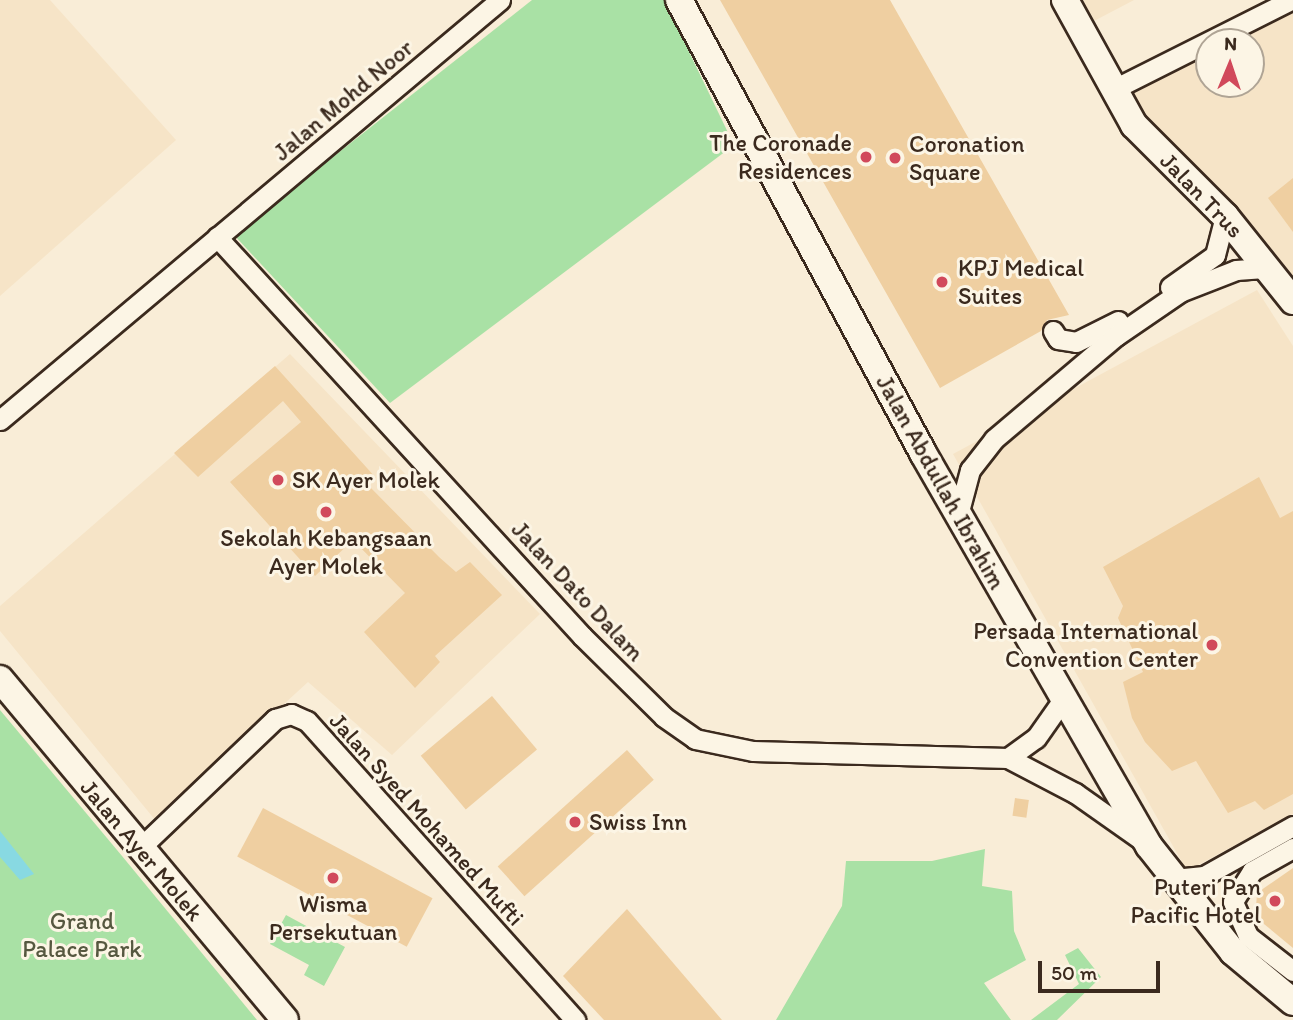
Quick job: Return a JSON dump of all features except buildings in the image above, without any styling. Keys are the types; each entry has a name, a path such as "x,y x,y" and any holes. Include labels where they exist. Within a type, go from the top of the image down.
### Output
{"street":[{"name":"Jalan Mohd Noor","path":"0,420 500,0"},
{"name":"Jalan Abdullah Ibrahim","path":"679,0 958,515 1149,846 1233,952 1293,1002"},
{"name":"Jalan Trus","path":"1065,0 1112,90 1134,125 1225,216 1293,301"},
{"path":"1112,90 1291,0"},
{"path":"1053,331 1067,342 1099,334 1208,263 1221,244 1225,216"},
{"name":"Jalan Dato Dalam","path":"218,237 582,636 664,717 695,739 753,751 1008,758 1075,793 1149,846"},
{"path":"958,515 970,470 993,439 1116,336 1180,292 1236,270 1268,268"},
{"name":"Jalan Ayer Molek","path":"0,678 285,1020"},
{"path":"1008,758 1036,738 1064,698"},
{"name":"Jalan Syed Mohamed Mufti","path":"140,848 275,719 291,714 307,721 575,1020"},
{"path":"1174,879 1204,876 1293,826"},
{"path":"1293,848 1252,871 1233,902 1248,936 1293,971"}],"shaded area":[{"path":"0,0 50,0 176,140 0,296"},
{"path":"1083,0 1134,0 1094,21"},
{"path":"1293,6 1293,285 1123,91 1195,55 1195,98 1265,98 1265,28 1249,28"},
{"path":"1257,290 1293,346 1293,814 1187,871 953,454"},
{"name":"SK Ayer Molek","path":"290,354 540,614 392,755 308,682 156,821 0,631 0,606"}],"green space":[{"path":"532,0 664,0 734,145 390,403 234,235"},
{"name":"Grand Palace Park","path":"0,710 122,856 257,1020 0,1020"},
{"path":"985,849 982,886 1012,891 1014,931 1026,960 984,983 1011,1020 776,1020 842,906 846,861 932,861"},
{"path":"286,915 345,947 324,986 304,975 309,965 270,944"},
{"path":"1078,948 1101,977 1057,1020 1031,1020 1079,984 1065,955"}],"water":[{"path":"0,831 34,874 20,880 0,857"}],"place":[{"name":"The Coronade Residences","path":"866,157"},
{"name":"Coronation Square","path":"895,158"},
{"name":"KPJ Medical Suites","path":"942,282"},
{"name":"SK Ayer Molek","path":"278,480"},
{"name":"Sekolah Kebangsaan Ayer Molek","path":"326,512"},
{"name":"Persada International Convention Center","path":"1212,645"},
{"name":"Swiss Inn","path":"575,822"},
{"name":"Wisma Persekutuan","path":"333,878"},
{"name":"Puteri Pan Pacific Hotel","path":"1275,901"}]}
